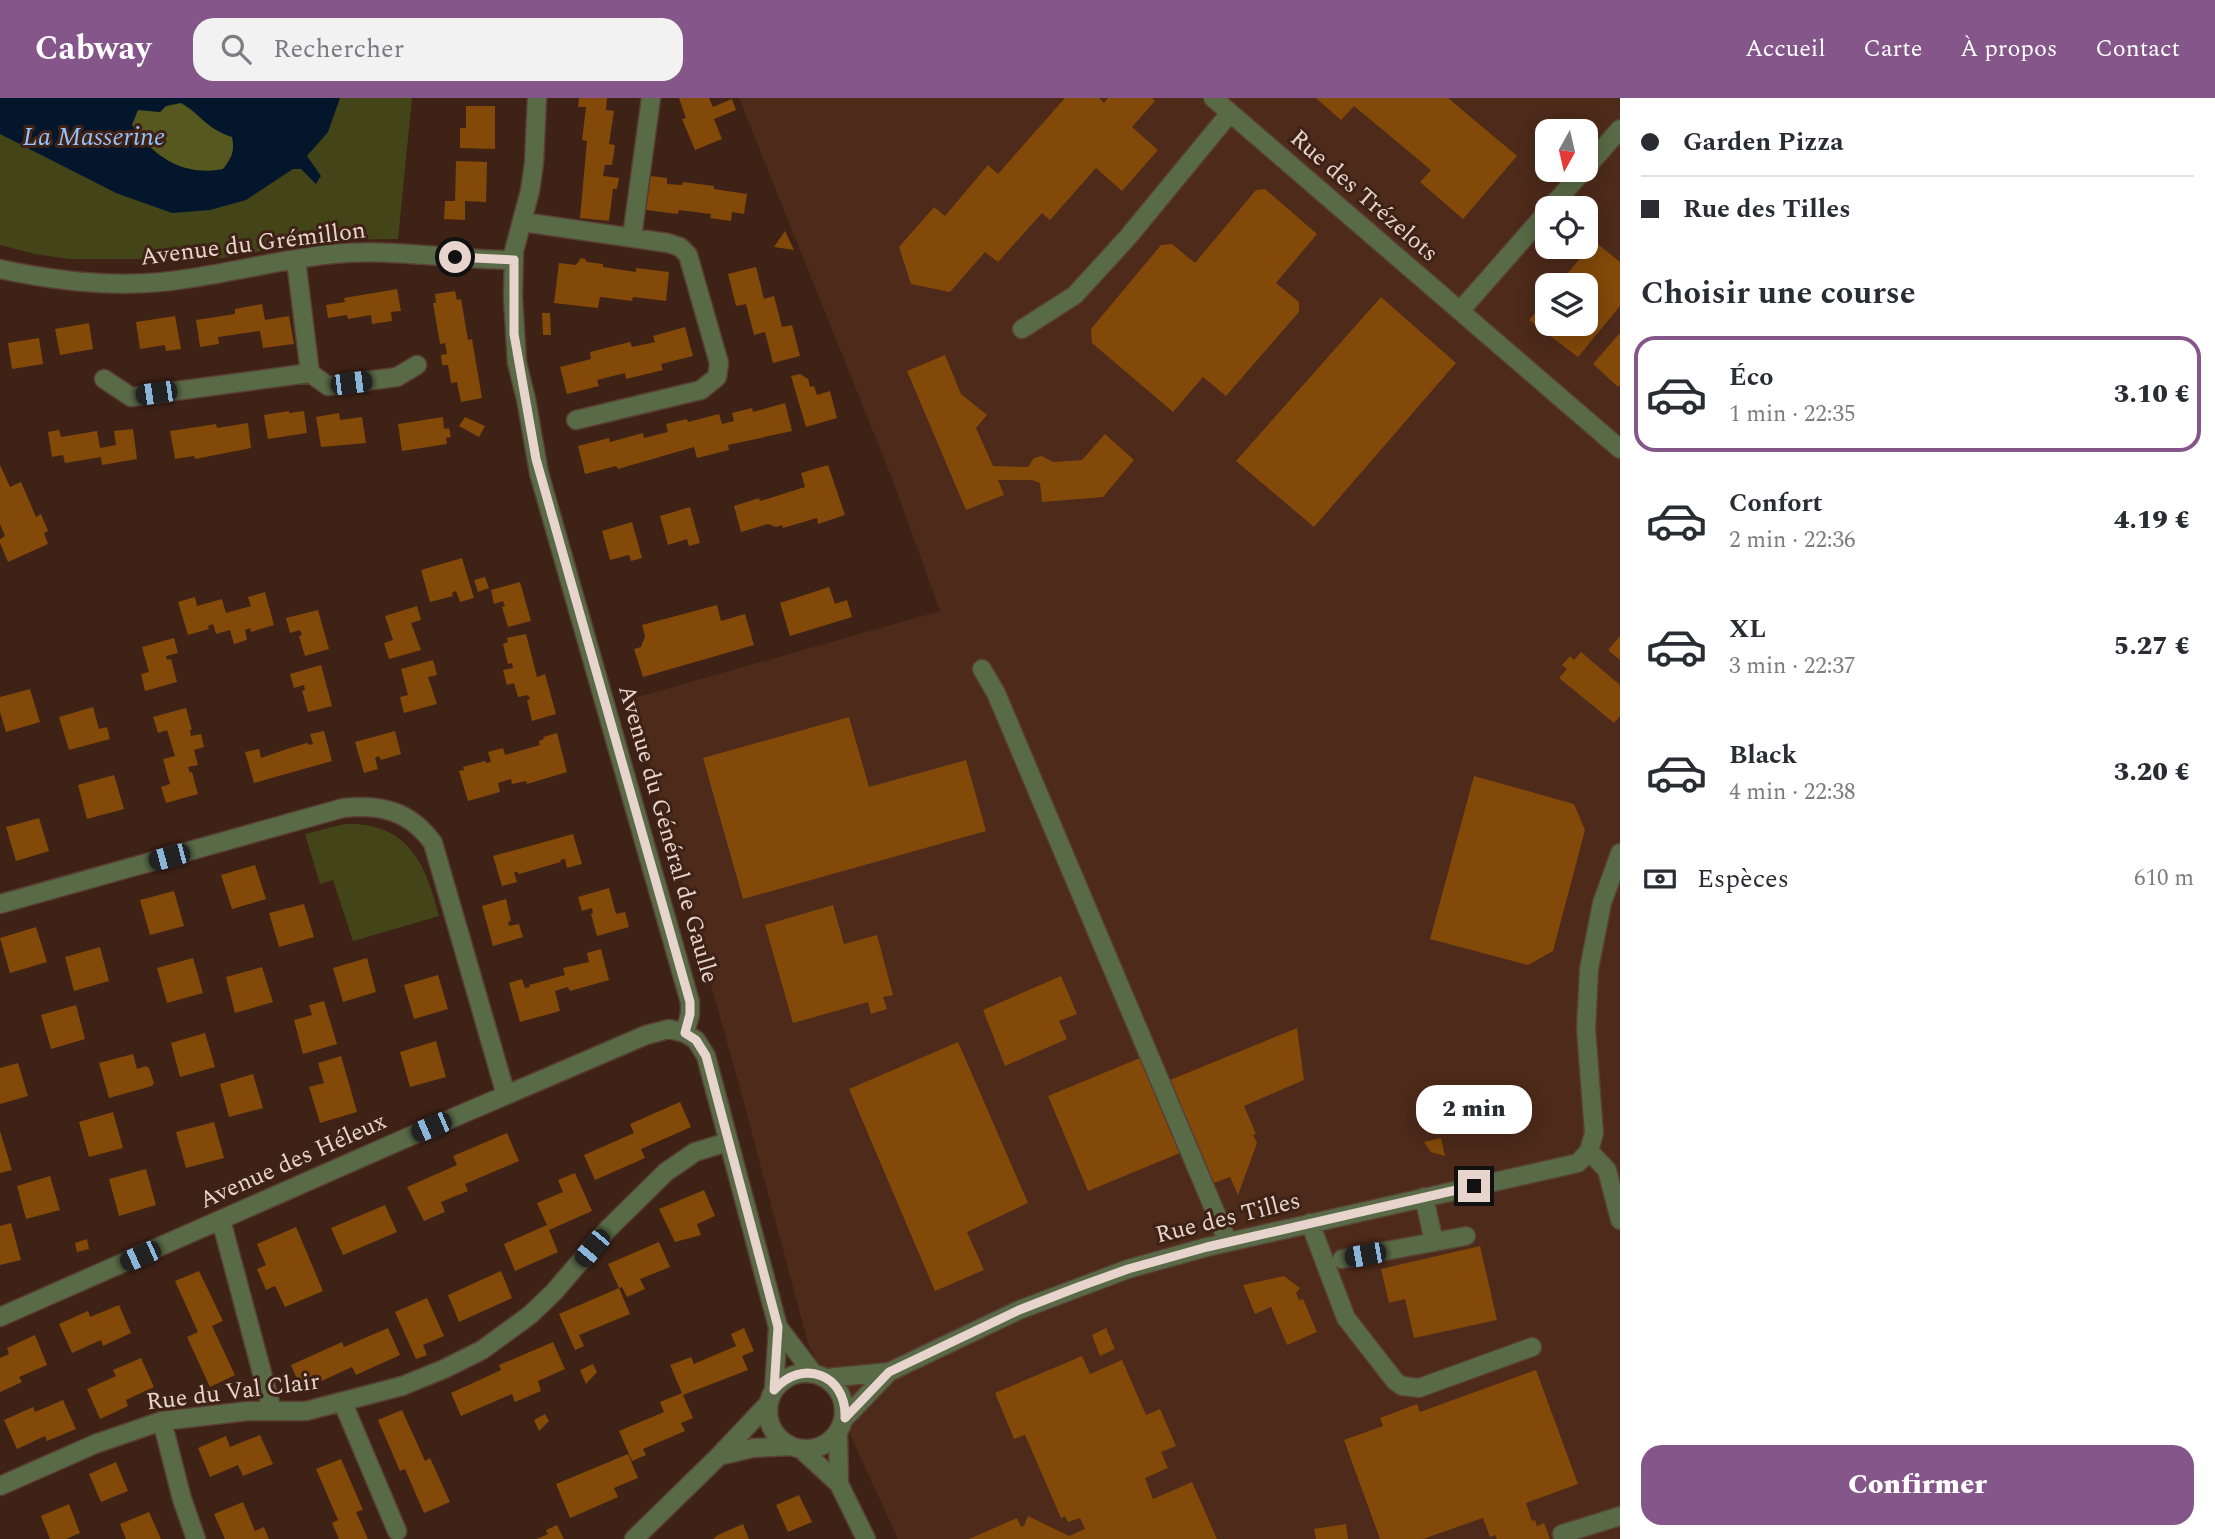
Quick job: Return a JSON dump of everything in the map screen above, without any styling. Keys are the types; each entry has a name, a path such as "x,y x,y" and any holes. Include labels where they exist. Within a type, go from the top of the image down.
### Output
{"street":[{"name":"Avenue du Général de Gaulle","path":"537,98 534,163 514,260 514,334 517,363 536,459 550,512 690,1002 685,1033"},
{"path":"632,237 651,98"},
{"name":"Rue des Trézelots","path":"1213,98 1620,449"},
{"path":"1022,329 1075,295 1128,237 1230,113"},
{"path":"1598,154 1620,129"},
{"path":"1561,196 1573,182"},
{"path":"523,222 632,237 680,247 688,255 719,363 717,377 701,390 576,419"},
{"path":"1460,311 1535,225"},
{"name":"Avenue du Grémillon","path":"0,269 30,276 129,284 183,280 334,254 388,252 514,260"},
{"path":"296,260 310,373"},
{"path":"104,379 131,397 310,373 328,386 397,377 417,365"},
{"path":"982,669 1007,719 1228,1242"},
{"path":"0,904 343,808 361,806 399,814 418,825 433,843 506,1095"},
{"path":"1620,853 1600,915 1586,1002 1594,1120 1589,1151 1607,1170 1620,1220"},
{"name":"Avenue des Héleux","path":"0,1317 646,1035 668,1029 685,1033"},
{"path":"685,1033 696,1040 706,1056 778,1327 770,1424 775,1434 839,1484 866,1539"},
{"name":"Rue du Val Clair","path":"0,1486 95,1444 162,1421 272,1410 306,1411 343,1403 427,1377 482,1350 538,1307 608,1228 666,1172 695,1152 728,1142"},
{"name":"Rue des Tilles","path":"820,1376 889,1372 1019,1310 1128,1269 1228,1242 1578,1163 1589,1151"},
{"path":"1424,1197 1434,1242"},
{"path":"221,1220 272,1410"},
{"path":"1310,1223 1346,1318 1395,1381 1402,1386 1419,1388 1532,1347"},
{"path":"1342,1259 1466,1236"},
{"path":"778,1327 820,1376 840,1391 844,1399 839,1484"},
{"name":"Rue des Tilles","path":"841,1426 889,1372"},
{"path":"634,1539 719,1456 771,1397 781,1381 793,1375 820,1376"},
{"path":"343,1403 397,1531"},
{"path":"162,1421 182,1499 196,1539"},
{"path":"719,1456 753,1448 823,1446 841,1426"},
{"path":"1562,1534 1620,1516"}],"shaded area":[{"path":"0,98 412,98 398,239 322,240 223,258 196,259 69,259 0,245"},
{"path":"739,98 1620,98 1620,1539 898,1539 808,1343 631,699 940,611 893,481"},
{"path":"181,103 216,130 232,137 232,154 223,169 195,170 171,162 150,146 132,125 137,110 160,112 166,106"},
{"path":"345,824 367,825 384,830 411,850 428,879 439,916 353,941 333,880 320,884 305,834"}],"water":[{"name":"La Masserine","path":"0,98 340,98 328,132 307,156 321,176 316,184 301,169 293,169 246,200 210,210 172,213 116,193 0,134","holes":["181,103 216,130 232,137 232,154 223,169 195,170 171,162 150,146 132,125 138,110 160,112 166,106"]}],"building":[{"path":"579,98 607,98 606,110 614,111 609,144 615,145 612,165 605,165 603,176 619,178 617,189 613,189 609,221 580,218 587,141 582,140 586,107 578,107"},
{"path":"679,98 709,98 713,107 732,99 736,110 714,119 722,139 695,150 682,119 686,118"},
{"path":"1065,98 1099,98 1104,103 1108,98 1152,98 1155,101 1132,127 1158,150 1122,191 1096,168 1050,220 1042,213 998,262 985,252 950,292 911,284 899,247 934,207 945,216 988,165 998,174"},
{"path":"1316,98 1448,98 1517,156 1463,219 1420,182 1431,170 1354,106 1341,120"},
{"path":"466,106 495,106 495,149 460,148 460,128 466,128"},
{"path":"456,161 487,162 486,202 465,201 465,220 444,219 445,201 455,201"},
{"path":"651,176 667,178 667,184 682,185 683,182 747,194 744,214 732,212 731,221 710,218 711,214 646,210"},
{"path":"1265,189 1317,234 1276,283 1299,302 1299,312 1226,396 1203,377 1173,412 1092,343 1091,329 1161,245 1172,244 1195,263 1256,190"},
{"path":"785,231 794,250 774,247"},
{"path":"1598,244 1620,262 1620,306 1598,333 1598,273 1568,273 1579,259 1598,259"},
{"path":"581,258 587,262 603,264 603,267 636,272 636,268 669,272 666,301 600,297 598,308 554,303 559,263 576,265"},
{"path":"756,267 764,299 774,296 782,327 792,325 800,356 773,363 765,332 754,335 746,304 736,306 728,274"},
{"path":"397,289 401,311 391,312 392,321 372,324 371,315 348,319 347,315 328,318 326,305 345,302 344,298"},
{"path":"455,291 457,300 461,299 468,340 472,339 482,398 461,402 457,382 451,383 448,365 442,365 441,355 447,354 445,343 440,344 433,303 436,303 435,294"},
{"path":"1381,297 1456,363 1314,527 1236,461"},
{"path":"262,304 265,320 289,316 294,344 263,348 260,331 218,337 219,344 200,347 196,320 235,314 235,309"},
{"path":"542,313 550,313 551,335 543,335"},
{"path":"1535,313 1535,325 1529,320"},
{"path":"175,316 181,349 166,351 165,345 140,349 136,322"},
{"path":"89,323 93,349 60,355 55,329"},
{"path":"685,327 693,356 661,364 663,370 626,379 625,373 597,380 599,386 567,394 560,367 591,359 590,352 630,342 632,347 655,342 653,336"},
{"path":"1620,333 1620,386 1617,386 1593,364"},
{"path":"1550,336 1595,336 1578,357"},
{"path":"39,338 43,364 12,369 8,343"},
{"path":"945,355 961,394 987,415 976,428 993,466 1028,467 1034,458 1042,456 1053,462 1082,460 1105,434 1134,460 1103,497 1042,502 1040,483 1032,480 998,480 1004,495 966,510 907,371"},
{"path":"800,374 808,379 810,387 814,386 817,395 830,391 837,418 806,427 791,376"},
{"path":"785,403 792,431 728,445 729,450 697,458 694,447 618,469 616,466 585,474 578,446 609,438 610,442 643,433 644,438 668,432 666,424 687,419 688,422 719,414 722,424 734,421 732,413 752,408 753,412"},
{"path":"304,411 307,433 268,439 264,415"},
{"path":"339,413 340,420 362,417 366,443 321,447 316,417"},
{"path":"443,417 444,429 449,428 451,437 446,438 447,444 402,451 398,424"},
{"path":"465,417 485,426 479,437 459,426"},
{"path":"248,423 251,448 195,459 194,456 175,459 170,431 216,424 217,428"},
{"path":"133,429 137,459 102,465 101,457 65,463 63,455 52,457 48,432 59,430 61,437 97,431 100,448 116,445 114,431"},
{"path":"0,465 10,487 21,482 36,517 41,514 48,531 44,533 48,544 8,562 0,543 0,539 5,536 0,524"},
{"path":"828,465 845,515 818,524 817,518 783,528 782,525 776,527 768,524 741,532 734,506 805,487 801,473"},
{"path":"690,507 700,543 689,546 687,539 668,545 660,516"},
{"path":"632,522 642,558 631,561 629,555 610,560 602,531"},
{"path":"462,558 474,598 460,602 456,591 452,593 453,596 430,602 421,570"},
{"path":"485,577 489,588 478,592 474,580"},
{"path":"520,582 531,621 508,627 502,607 505,606 503,601 494,604 491,590"},
{"path":"829,587 835,604 847,600 852,617 790,636 780,603"},
{"path":"265,592 274,625 251,632 250,628 245,630 247,640 234,644 230,630 216,634 213,624 208,626 209,629 188,635 178,602 195,597 197,606 222,599 226,613 251,606 248,597"},
{"path":"717,605 721,621 745,614 754,645 643,677 634,649 641,647 645,636 642,625"},
{"path":"417,606 421,620 411,623 421,650 389,659 384,643 393,640 385,616"},
{"path":"318,610 329,649 305,656 299,636 302,635 300,630 290,633 286,618"},
{"path":"526,634 537,677 545,674 556,714 532,721 528,695 518,697 514,683 507,685 503,670 513,668 512,663 508,664 503,644 508,642 507,638"},
{"path":"1620,636 1620,660 1608,650"},
{"path":"174,638 178,653 166,656 167,660 171,659 177,682 145,691 141,674 149,672 142,647"},
{"path":"1581,652 1620,685 1620,716 1614,723 1559,678 1567,669 1562,665 1570,656 1574,660"},
{"path":"433,660 437,675 428,677 437,704 404,713 400,697 408,695 401,669"},
{"path":"321,665 332,706 308,712 302,691 305,690 304,685 294,688 290,674"},
{"path":"30,689 40,722 6,732 0,712 0,697"},
{"path":"93,707 99,729 107,727 110,739 69,750 59,717"},
{"path":"186,708 191,736 201,734 204,747 194,750 198,765 188,767 198,794 166,803 161,787 170,784 163,759 175,756 167,730 158,733 153,717"},
{"path":"849,717 869,787 966,760 986,831 743,899 703,758"},
{"path":"324,731 332,761 254,783 245,752 259,749 261,758 307,743 310,745 313,744 310,734"},
{"path":"395,731 401,754 381,760 379,756 375,758 378,769 364,773 355,742"},
{"path":"557,733 567,772 527,784 526,781 512,784 511,779 498,783 500,792 468,801 459,771 464,770 463,767 491,762 488,752 503,748 505,755 540,745 539,741 544,739 543,737"},
{"path":"114,775 124,809 87,819 78,785"},
{"path":"1474,776 1574,804 1585,830 1553,951 1528,965 1430,939"},
{"path":"39,818 49,851 16,861 6,827"},
{"path":"573,834 582,864 567,868 565,859 519,874 514,872 517,882 502,886 493,856"},
{"path":"255,865 266,899 232,909 221,875"},
{"path":"609,888 616,914 625,912 629,927 597,936 592,908 582,911 578,897"},
{"path":"174,891 184,926 150,935 140,900"},
{"path":"506,899 511,921 508,922 509,926 519,924 523,937 493,946 482,906"},
{"path":"304,904 314,937 279,947 269,913"},
{"path":"833,905 844,944 877,935 893,995 883,997 887,1009 871,1014 868,1002 793,1023 765,925"},
{"path":"36,927 47,962 10,973 0,938"},
{"path":"100,947 109,981 74,991 65,957"},
{"path":"601,949 609,980 570,991 568,987 555,991 560,1011 520,1022 509,983 522,979 525,988 565,975 563,968 589,962 587,953"},
{"path":"193,958 203,993 167,1003 157,968"},
{"path":"367,958 376,992 343,1002 333,968"},
{"path":"262,967 273,1002 235,1013 226,977"},
{"path":"438,975 448,1009 414,1019 404,985"},
{"path":"1061,976 1077,1014 1059,1021 1067,1039 1005,1066 983,1010"},
{"path":"324,1001 337,1044 303,1054 294,1020 312,1015 309,1005"},
{"path":"76,1005 85,1039 51,1049 41,1015"},
{"path":"1297,1028 1304,1080 1244,1106 1257,1143 1238,1195 1230,1177 1214,1183 1170,1080"},
{"path":"205,1033 215,1067 180,1077 171,1043"},
{"path":"436,1041 446,1077 410,1087 400,1052"},
{"path":"958,1042 1028,1203 967,1232 984,1270 935,1291 849,1089"},
{"path":"133,1054 137,1069 146,1066 149,1068 154,1083 152,1086 109,1098 99,1063"},
{"path":"341,1056 357,1112 320,1123 309,1087 324,1083 318,1063"},
{"path":"1140,1058 1180,1153 1088,1191 1048,1096"},
{"path":"18,1063 28,1096 0,1104 0,1068"},
{"path":"253,1074 263,1108 229,1117 220,1084"},
{"path":"680,1102 691,1127 641,1149 645,1158 595,1180 584,1155 634,1133 630,1124"},
{"path":"113,1112 123,1148 89,1157 79,1122"},
{"path":"214,1122 224,1158 186,1168 176,1132"},
{"path":"0,1131 12,1170 0,1173"},
{"path":"507,1133 519,1161 465,1184 468,1191 441,1202 445,1212 424,1221 407,1187 457,1165 453,1156"},
{"path":"1441,1138 1445,1156 1431,1152 1424,1142"},
{"path":"146,1169 156,1205 119,1216 109,1179"},
{"path":"575,1173 592,1211 549,1230 558,1252 515,1271 504,1244 547,1225 537,1203 563,1192 558,1180"},
{"path":"50,1176 60,1210 26,1219 17,1186"},
{"path":"704,1190 715,1216 697,1224 701,1235 675,1242 659,1209"},
{"path":"385,1205 397,1232 343,1255 331,1228"},
{"path":"11,1223 21,1260 0,1265 0,1226"},
{"path":"296,1227 323,1291 285,1307 275,1286 266,1290 257,1269 266,1265 257,1244"},
{"path":"87,1239 89,1249 77,1252 75,1243"},
{"path":"659,1242 670,1267 640,1279 645,1289 627,1297 622,1287 619,1288 608,1264"},
{"path":"1480,1246 1497,1320 1414,1338 1405,1299 1389,1303 1381,1269"},
{"path":"199,1271 223,1321 212,1326 235,1375 210,1387 187,1337 198,1332 175,1281"},
{"path":"501,1271 512,1298 459,1322 448,1295"},
{"path":"1284,1276 1300,1288 1296,1293 1299,1300 1303,1299 1317,1332 1287,1345 1271,1307 1255,1314 1243,1285"},
{"path":"619,1288 630,1314 579,1335 584,1346 575,1350 559,1314"},
{"path":"427,1298 444,1336 423,1345 427,1355 416,1359 395,1312"},
{"path":"119,1305 131,1333 103,1346 101,1340 72,1353 59,1324 88,1311 90,1317"},
{"path":"388,1328 400,1355 356,1375 352,1367 302,1390 291,1365 342,1342 344,1347"},
{"path":"744,1328 754,1351 742,1356 748,1370 683,1395 693,1418 681,1423 685,1431 643,1449 646,1455 632,1461 619,1431 664,1412 660,1402 682,1393 670,1365 691,1357 694,1364 736,1346 731,1334"},
{"path":"1106,1328 1115,1349 1100,1356 1092,1335"},
{"path":"35,1335 47,1365 19,1377 22,1382 0,1392 0,1358 9,1354 7,1348"},
{"path":"553,1342 565,1369 538,1381 541,1391 515,1402 512,1394 461,1416 451,1393 501,1370 499,1365"},
{"path":"1082,1356 1090,1374 1122,1360 1146,1415 1160,1409 1176,1446 1161,1452 1168,1468 1145,1478 1153,1499 1192,1482 1217,1539 969,1539 1017,1518 1021,1527 1024,1526 1028,1516 1069,1536 1085,1529 1080,1518 1068,1522 1065,1516 1061,1518 1025,1435 1014,1439 995,1393"},
{"path":"141,1358 154,1387 126,1400 128,1406 100,1419 87,1389 116,1376 113,1370"},
{"path":"593,1364 597,1372 586,1384 580,1370"},
{"path":"1536,1370 1578,1484 1526,1503 1532,1521 1535,1520 1537,1526 1544,1523 1550,1539 1497,1539 1495,1535 1490,1537 1483,1518 1423,1539 1380,1539 1344,1440 1383,1426 1380,1418 1417,1404 1420,1412"},
{"path":"63,1400 76,1429 47,1441 45,1436 17,1449 4,1420 33,1407 35,1412"},
{"path":"402,1410 425,1461 430,1458 450,1502 424,1513 405,1469 400,1471 378,1420"},
{"path":"545,1414 549,1421 539,1431 534,1420"},
{"path":"260,1435 273,1464 243,1476 238,1465 210,1477 198,1448 226,1436 230,1447"},
{"path":"628,1454 638,1478 614,1488 618,1497 570,1518 556,1484"},
{"path":"341,1459 363,1510 356,1512 368,1539 339,1539 332,1523 338,1520 316,1469"},
{"path":"116,1462 128,1491 101,1502 89,1474"},
{"path":"799,1495 812,1522 788,1532 776,1505"},
{"path":"243,1502 255,1531 264,1527 269,1539 225,1539 214,1514"},
{"path":"69,1504 80,1533 66,1539 50,1539 41,1516"},
{"path":"149,1512 161,1539 126,1539 120,1524"},
{"path":"743,1524 749,1539 713,1539 718,1535"},
{"path":"1346,1524 1348,1539 1316,1539 1314,1529"},
{"path":"557,1525 564,1539 537,1539 548,1534 546,1530"}],"route":[{"path":"455,257 514,260 514,334 517,363 536,459 690,1002 691,1009 685,1033 696,1040 706,1056 778,1327 774,1390 781,1381 803,1372 822,1376 840,1391 844,1399 845,1418 889,1372 1019,1310 1078,1287 1128,1269 1207,1247 1474,1186"}]}
